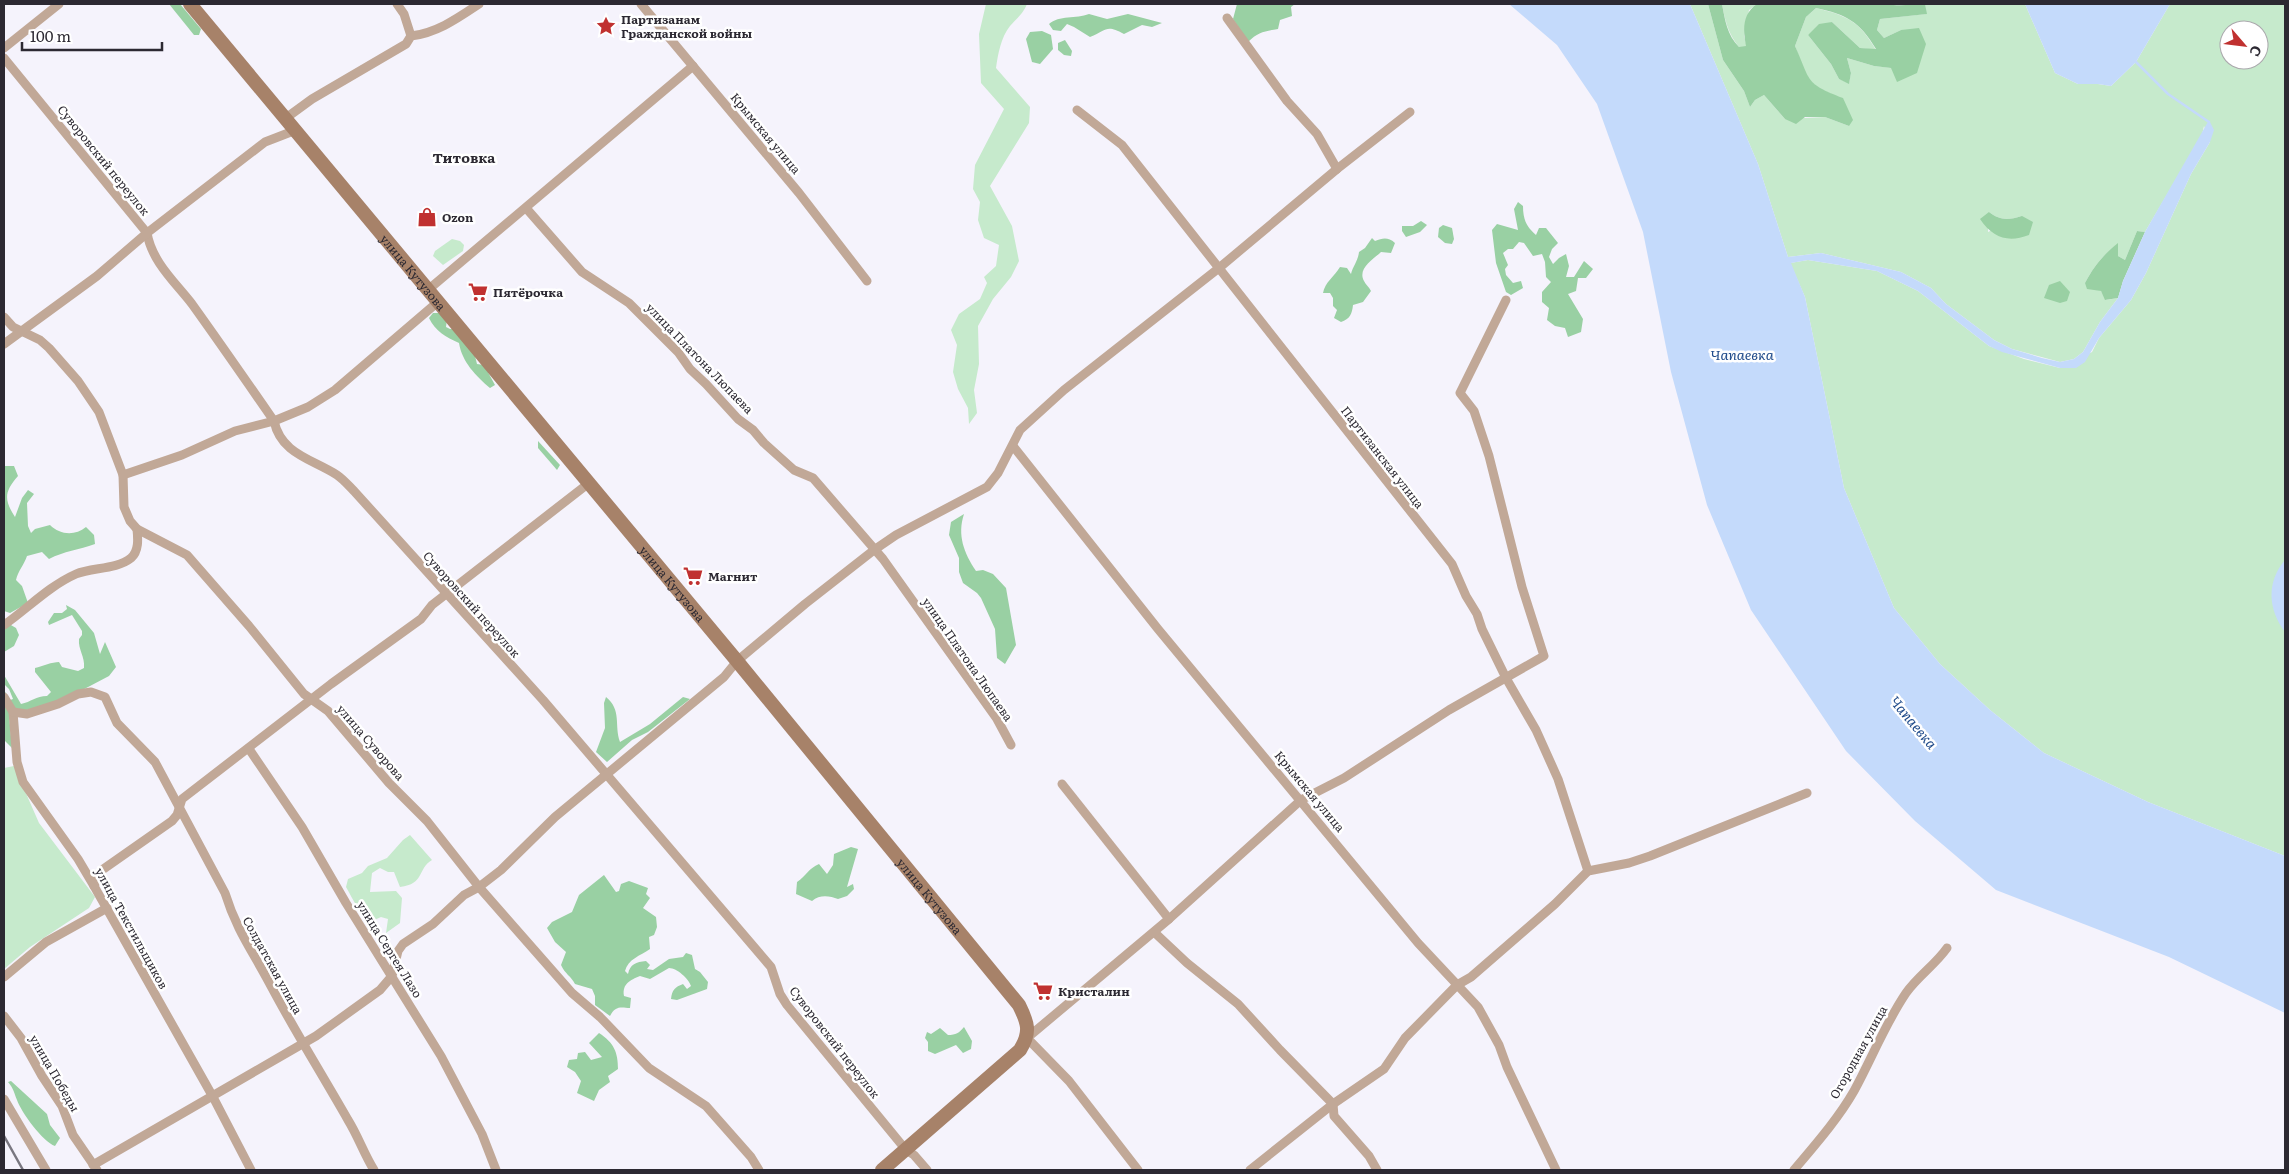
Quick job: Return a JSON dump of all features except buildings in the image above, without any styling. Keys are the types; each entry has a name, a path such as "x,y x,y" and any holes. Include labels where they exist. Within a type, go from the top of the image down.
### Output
{"street":[{"path":"4,48 59,4"},
{"name":"улица Кутузова","path":"190,4 439,301 1019,1005 1027,1020 1027,1038"},
{"path":"397,4 404,14 412,36"},
{"path":"286,118 312,99 406,44 412,36 425,34 452,22 479,4"},
{"name":"Крымская улица","path":"641,4 799,193 868,282"},
{"path":"1227,18 1287,101 1317,134 1337,169"},
{"name":"Суворовский переулок","path":"4,58 147,233 149,246 157,259 191,303 274,421 276,432 283,441 308,460 338,475 607,774 713,902 771,967 780,994 787,1005 906,1150 914,1155 926,1170"},
{"path":"429,289 693,66"},
{"name":"Партизанская улица","path":"1077,110 1122,145 1452,564 1506,678 1536,730 1558,779 1588,871"},
{"path":"95,1167 302,1044 350,1013 380,990 392,976 398,952 403,944 433,924 464,895 479,887 501,870 555,817 724,677 737,661 805,604 874,550 896,535 987,487 998,473 1020,430 1064,390 1219,268 1337,169 1410,112"},
{"path":"4,344 97,276 147,233 265,142 296,130"},
{"name":"улица Платона Люпаева","path":"526,208 582,272 629,303 665,338 690,369 738,419 753,430 764,443 794,470 812,478 866,538 997,719 1012,745"},
{"path":"882,1170 1020,1050 1027,1038 1169,919 1301,800 1344,778 1448,710 1544,656 1522,587 1489,456 1474,411 1460,393 1506,300"},
{"path":"123,475 182,456 235,431 274,421 308,407 335,390 439,301"},
{"path":"4,317 12,327 45,344 78,381 99,412 123,475 124,506 130,521 137,529 137,547 132,557 124,562 76,574 43,595 4,625"},
{"name":"Крымская улица","path":"1013,446 1158,629 1418,943 1478,1007 1499,1045 1507,1067 1556,1170"},
{"path":"94,886 102,870 172,821 177,815 182,799 421,619 432,605 589,483"},
{"name":"улица Суворова","path":"137,529 187,555 311,700 328,711 389,783 428,821 479,887 572,993 600,1017 649,1068 706,1106 751,1157 760,1170"},
{"name":"Солдатская улица","path":"13,712 26,714 58,704 78,694 91,692 105,697 117,722 155,762 225,893 238,930 263,970 302,1044 350,1122 374,1170"},
{"name":"улица Текстильщиков","path":"4,697 13,712 18,762 23,782 78,859 107,908 213,1097 251,1170"},
{"name":"улица Сергея Лазо","path":"249,749 302,827 346,903 441,1056 482,1134 496,1170"},
{"path":"1062,784 1169,919"},
{"path":"1250,1170 1333,1104 1384,1070 1405,1038 1457,985 1471,978 1555,904 1588,871 1629,863 1650,856 1807,793"},
{"path":"4,977 46,942 107,908"},
{"path":"1154,932 1187,964 1238,1004 1333,1104 1334,1116 1368,1156 1377,1170"},
{"name":"Огородная улица","path":"1794,1170 1819,1140 1853,1092 1886,1026 1914,982 1938,960 1947,948"},
{"name":"улица Победы","path":"4,1016 21,1038 42,1076 62,1106 73,1135 95,1167"},
{"path":"1027,1038 1069,1081 1138,1170"},
{"path":"4,1099 46,1170"}],"green space":[{"path":"169,4 180,4 201,29 199,35 194,35"},
{"path":"986,4 1027,4 1004,35 996,68 1030,107 1029,123 990,186 1012,226 1019,261 1011,277 993,299 978,326 979,364 974,390 977,413 969,424 968,408 958,389 953,372 957,345 951,330 959,314 980,299 987,283 984,277 996,266 999,245 984,238 978,220 980,202 973,189 975,165 1004,109 981,83 979,34"},
{"path":"1237,4 1295,4 1291,7 1292,16 1280,20 1278,29 1269,30 1255,36 1248,42 1233,19"},
{"path":"1690,4 1708,4 1723,60 1744,91 1750,107 1755,100 1764,95 1785,119 1825,117 1849,126 1843,99 1820,89 1807,78 1795,46 1806,17 1816,8 1852,21 1864,32 1876,50 1860,48 1832,22 1808,35 1831,64 1839,79 1849,83 1851,73 1847,58 1874,66 1892,68 1901,30 1884,38 1877,30 1880,19 1926,14 1925,4 2025,4 2055,73 2078,84 2111,86 2136,62 2170,4 2285,4 2285,856 2148,802 2044,753 1990,710 1940,664 1894,608 1844,488 1805,297 1790,263 1808,260 1877,271 1918,291 1989,346 2024,359 2060,368 2092,352 2099,338 2131,300 2146,273 2191,174 2210,142 2204,126 2202,135 2145,232 2137,231 2125,260 2118,256 2118,244 2103,257 2088,277 2085,283 2101,291 2106,300 2118,298 2100,322 2083,352 2074,359 2060,362 2012,349 1994,340 1946,304 1931,288 1901,272 1821,253 1788,257 1758,164","holes":["1989,212 2005,219 2022,216 1988,232"]},
{"path":"1708,4 1722,4 1729,32 1739,47 1746,46 1744,34 1746,17 1757,4 1925,4 1927,14 1880,19 1877,30 1884,38 1901,30 1919,28 1926,44 1917,73 1897,82 1891,68 1874,66 1847,58 1851,73 1849,84 1839,79 1831,64 1808,35 1819,24 1832,22 1860,48 1876,49 1864,32 1844,16 1816,8 1806,17 1795,46 1810,80 1830,93 1843,98 1853,120 1849,126 1825,117 1805,117 1796,124 1785,119 1764,95 1755,100 1750,107 1744,91 1723,60"},
{"path":"1722,4 1757,4 1749,10 1744,36 1747,47 1739,47 1732,37"},
{"path":"1089,14 1107,19 1128,14 1162,23 1152,27 1142,25 1124,34 1113,29 1107,29 1090,37 1067,24 1061,31 1053,30 1049,24 1058,19"},
{"path":"1042,31 1051,35 1053,49 1040,64 1032,62 1026,39 1030,32"},
{"path":"1065,40 1072,51 1071,56 1064,55 1058,50 1058,43"},
{"path":"1518,202 1523,206 1527,225 1533,232 1536,235 1539,228 1546,228 1558,243 1552,249 1549,257 1553,264 1566,254 1569,266 1566,277 1574,277 1584,261 1593,269 1586,278 1578,278 1576,291 1568,294 1583,319 1581,332 1568,337 1565,328 1555,326 1547,320 1549,308 1542,302 1542,292 1551,282 1546,277 1545,262 1542,254 1533,256 1524,243 1519,242 1513,249 1508,249 1503,253 1508,265 1505,269 1506,275 1513,283 1521,281 1523,288 1511,295 1506,292 1496,263 1492,230 1497,224 1518,230 1514,209"},
{"path":"1989,212 2001,218 2009,219 2022,216 2033,222 2029,235 2014,239 1996,235 1980,219"},
{"path":"1421,221 1427,225 1420,232 1406,237 1402,231 1402,226 1413,226"},
{"path":"1443,225 1452,228 1454,239 1452,244 1445,243 1438,237 1439,228"},
{"path":"2137,231 2145,232 2123,281 2118,298 2105,300 2101,291 2087,289 2085,283 2092,271 2103,256 2118,243 2118,256 2125,260"},
{"path":"1372,238 1375,241 1388,239 1395,243 1391,253 1381,252 1364,268 1362,276 1371,291 1363,302 1353,305 1350,316 1341,322 1334,318 1337,310 1333,306 1333,298 1330,293 1323,293 1324,289 1340,267 1347,268 1351,274 1359,252 1365,248"},
{"path":"452,239 460,241 464,245 463,251 443,265 433,256 435,251"},
{"path":"2060,281 2070,292 2067,301 2060,303 2044,298 2049,285"},
{"path":"433,313 440,313 447,319 446,327 456,329 475,356 477,364 484,365 495,385 490,388 480,379 466,362 459,343 445,336 434,327 429,318"},
{"path":"538,441 560,465 557,470 538,448"},
{"path":"4,466 14,466 18,476 10,487 7,496 7,501 15,517 22,498 28,490 34,494 27,503 28,526 31,533 35,529 50,525 58,531 68,533 77,532 86,527 94,535 95,544 49,559 42,552 27,556 16,580 22,586 28,603 10,613 4,611"},
{"path":"964,514 961,529 963,544 972,564 976,571 983,570 993,574 1006,588 1016,645 1005,664 997,658 995,629 981,598 963,583 959,572 959,558 949,535 951,522"},
{"path":"66,605 75,610 94,633 100,654 105,642 116,667 109,676 71,696 44,706 9,714 12,748 4,740 4,690 10,700 13,699 9,689 4,684 4,675 21,704 47,696 51,692 35,672 35,668 59,662 62,667 78,671 84,668 84,660 79,643 82,631 72,615 49,625 48,622 54,613 62,613 67,609"},
{"path":"4,621 16,628 19,635 14,646 4,652"},
{"path":"606,697 616,712 620,742 650,724 683,697 690,699 648,732 632,740 607,762 596,752 605,728 604,703"},
{"path":"14,766 39,823 95,897 89,908 30,947 4,969 4,768"},
{"path":"410,835 432,860 424,868 417,880 400,887 394,872 388,872 380,868 372,873 370,892 396,891 402,898 400,923 386,933 388,919 381,917 372,921 367,918 357,906 346,887 348,879 362,873 368,866 387,858"},
{"path":"851,847 858,849 847,887 853,884 854,889 847,896 838,899 822,896 812,901 796,894 797,882 813,868 819,864 827,874 833,865 834,854"},
{"path":"604,875 616,892 619,891 621,884 629,881 648,888 646,894 650,898 643,908 656,917 657,927 654,935 649,937 650,949 629,963 625,971 628,974 634,964 646,961 650,965 647,969 653,970 669,959 683,957 686,953 692,955 695,969 708,982 707,989 677,1000 671,999 674,989 678,986 683,984 687,989 691,986 682,974 669,968 650,979 640,976 630,981 624,988 624,996 631,998 630,1008 618,1008 610,1016 595,1005 595,996 592,989 575,984 561,965 566,952 555,942 547,928 552,922 572,912 579,895"},
{"path":"964,1027 972,1041 971,1049 963,1053 956,1045 935,1054 928,1051 928,1042 925,1038 927,1032 931,1034 940,1028 948,1035 953,1035"},
{"path":"599,1033 612,1044 617,1058 618,1069 608,1076 610,1082 599,1090 594,1101 577,1093 581,1081 575,1072 567,1067 569,1060 577,1059 578,1053 585,1052 591,1060 602,1057 589,1043"},
{"path":"11,1081 47,1114 50,1125 60,1138 55,1146 39,1133 28,1119 8,1082"}],"water":[{"name":"Чапаевка","path":"1509,4 1690,4 1758,164 1788,257 1821,253 1901,272 1931,288 1946,304 1994,340 2012,349 2060,362 2074,359 2083,352 2100,322 2118,298 2123,281 2145,232 2209,120 2214,130 2210,142 2191,174 2146,273 2131,300 2099,338 2085,362 2076,368 2060,368 2002,352 1989,346 1918,291 1877,271 1808,260 1791,263 1805,297 1844,488 1894,608 1940,664 1990,710 2044,753 2148,802 2285,856 2285,1013 2169,957 1996,890 1915,821 1846,751 1751,610 1707,505 1671,372 1643,232 1597,104 1557,45"},
{"path":"2025,4 2170,4 2136,62 2111,86 2078,84 2055,73"},
{"path":"2285,560 2285,632 2275,615 2272,587 2275,577"}],"waterway":[{"path":"2136,62 2168,94 2209,122"}],"railway":[{"path":"4,1136 23,1170"}],"place":[{"name":"Партизанам Гражданской войны","path":"606,26"},
{"name":"Ozon","path":"427,217"},
{"name":"Пятёрочка","path":"478,292"},
{"name":"Магнит","path":"693,576"},
{"name":"Кристалин","path":"1043,991"}],"district":[{"name":"Титовка","path":"464,157"}]}
